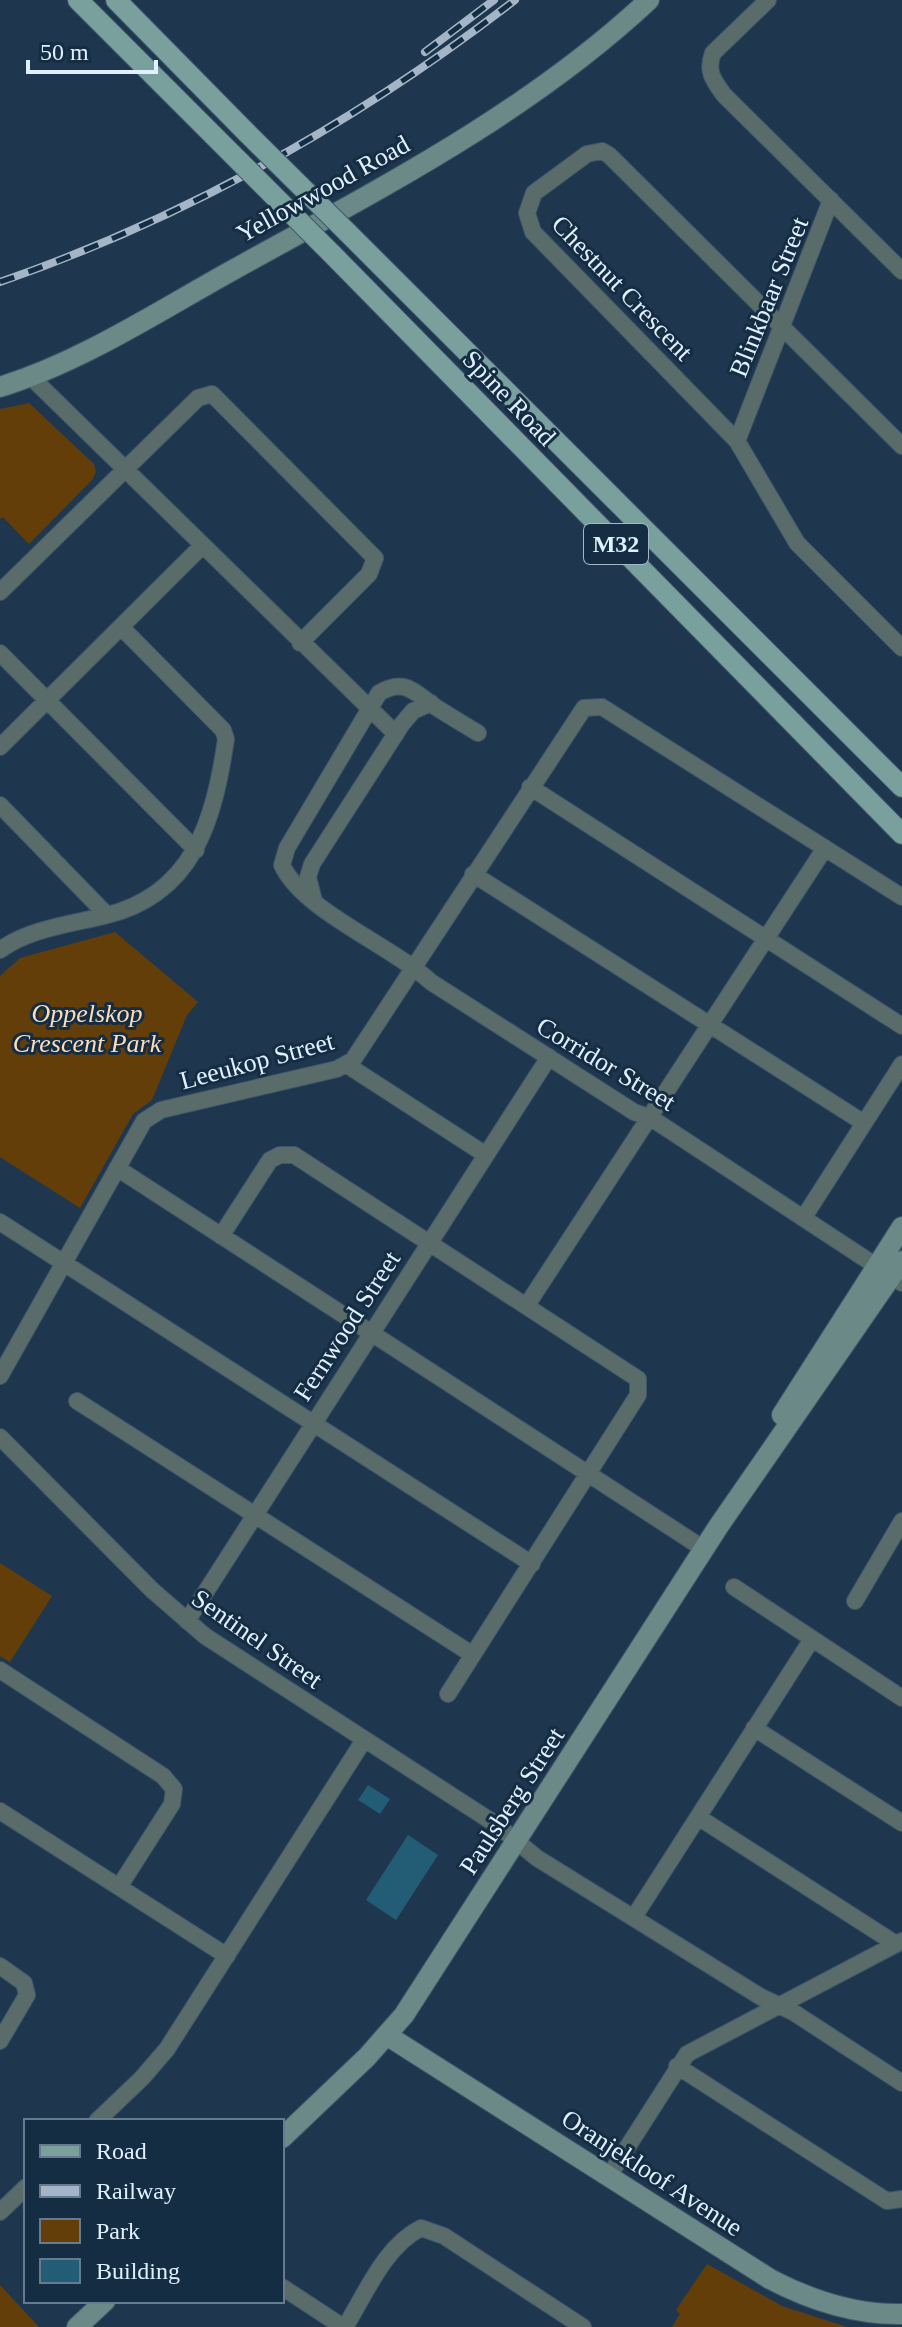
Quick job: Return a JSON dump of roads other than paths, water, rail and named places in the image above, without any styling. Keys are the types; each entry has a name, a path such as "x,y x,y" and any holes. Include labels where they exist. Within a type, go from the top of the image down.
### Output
{"main road":[{"name":"Spine Road","path":"78,0 902,834"},
{"name":"Spine Road","path":"116,0 902,787"}],"street":[{"name":"Yellowwood Road","path":"0,387 79,356 472,134 555,77 649,0"},
{"name":"Blinkbaar Street","path":"737,441 831,200 724,95 710,72 713,53 768,0"},
{"name":"Chestnut Crescent","path":"737,441 533,232 528,223 528,202 543,185 587,154 602,151 783,327"},
{"path":"831,200 902,271"},
{"path":"783,327 902,446"},
{"path":"31,377 338,681 396,734"},
{"path":"0,592 198,398 212,394 375,558 369,574 300,643"},
{"path":"737,441 797,543 902,648"},
{"path":"0,747 202,546"},
{"path":"0,950 47,930 107,915 161,891 196,850 214,804 225,734 121,627"},
{"path":"0,653 196,850"},
{"path":"367,709 379,693 400,685 414,688 431,703 478,733"},
{"path":"314,901 308,877 312,864 413,711 431,703"},
{"name":"Leeukop Street","path":"0,1376 144,1121 154,1112 347,1065 580,711 598,705 825,848"},
{"name":"Corridor Street","path":"367,709 284,856 282,865 291,882 314,901 414,966 431,982 634,1112 651,1118 893,1271"},
{"path":"530,787 902,1026"},
{"path":"0,805 107,915"},
{"path":"527,1305 825,848 902,897"},
{"path":"473,874 864,1123"},
{"name":"Fernwood Street","path":"187,1621 549,1057"},
{"path":"804,1217 902,1064"},
{"path":"347,1065 486,1155"},
{"path":"221,1236 270,1160 285,1154 294,1155 638,1379 638,1395 448,1694"},
{"path":"117,1168 704,1549"},
{"path":"0,1222 532,1564"},
{"name":"Paulsberg Street","path":"284,2136 388,2036 518,1842 756,1469 786,1434 893,1271 902,1227"},
{"path":"77,1401 473,1655"},
{"name":"Sentinel Street","path":"0,1437 187,1621 550,1866 902,2083"},
{"path":"855,1601 902,1521"},
{"path":"734,1587 902,1698"},
{"path":"634,1917 812,1639"},
{"path":"0,1670 163,1776 174,1789 172,1804 119,1887"},
{"path":"754,1728 902,1823"},
{"path":"99,2119 161,2056 364,1740"},
{"path":"0,1811 227,1956"},
{"path":"698,1817 899,1943"},
{"path":"609,2176 677,2066 693,2050 899,1943"},
{"path":"0,1966 24,1983 27,1995 0,2041"},
{"name":"Oranjekloof Avenue","path":"388,2036 801,2295 861,2312 902,2314"},
{"path":"677,2066 887,2201 902,2199"},
{"path":"0,2212 24,2189"},
{"path":"284,2288 344,2327 392,2251 405,2236 421,2228 444,2236 583,2327"},
{"path":"77,2327 103,2303"}],"railway":[{"path":"425,52 494,0"},
{"path":"0,282 138,228 269,162 395,86 515,0"}],"park label":[{"name":"Oppelskop Crescent Park","path":"87,1028"}]}
